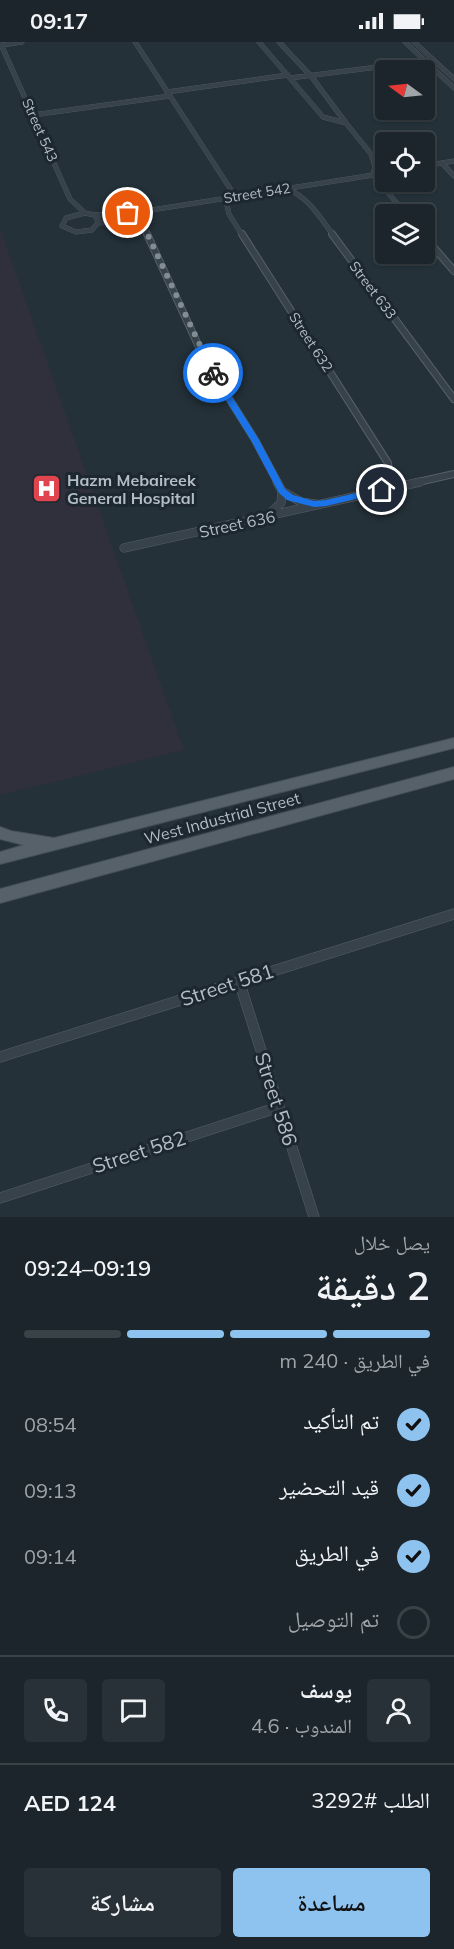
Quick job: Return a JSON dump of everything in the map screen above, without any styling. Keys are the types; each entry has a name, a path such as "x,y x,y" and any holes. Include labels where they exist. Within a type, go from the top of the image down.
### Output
{"main road":[{"name":"West Industrial Street","path":"0,858 454,743"},
{"name":"West Industrial Street","path":"0,896 454,773"},
{"path":"0,833 57,845"}],"street":[{"path":"1,43 22,42"},
{"path":"135,42 235,196"},
{"path":"259,42 323,117 346,123"},
{"path":"279,42 311,76 371,154 375,166 373,175 398,204"},
{"path":"405,42 425,60"},
{"path":"414,42 454,79"},
{"name":"Street 543","path":"1,43 70,199 85,213"},
{"path":"415,60 421,56"},
{"path":"33,116 289,77 375,68"},
{"path":"435,70 454,88"},
{"path":"435,164 454,161"},
{"path":"442,163 454,176"},
{"name":"Street 542","path":"85,213 66,218 62,226 68,230 83,232 93,230 99,223 130,216 235,196 373,175"},
{"name":"Street 633","path":"286,188 300,194 309,202 454,399"},
{"name":"Street 632","path":"235,196 227,205 229,214 388,463 390,477 382,490"},
{"path":"85,213 94,216 99,223"},
{"name":"Street 542","path":"94,216 130,216"},
{"path":"130,216 145,229 205,360 255,440 282,491 281,506 267,516"},
{"path":"435,249 454,271"},
{"name":"Street 636","path":"124,548 454,474"},
{"path":"282,491 301,502 326,503"},
{"name":"Street 581","path":"0,1057 454,914"},
{"name":"Street 586","path":"239,981 314,1217"},
{"name":"Street 582","path":"0,1198 279,1107"}],"shaded area":[{"name":"Hazm Mebaireek General Hospital","path":"0,228 184,750 0,795"}],"way so far":[{"path":"128,213 131,219 145,229 213,373"}],"place":[{"name":"Hazm Mebaireek General Hospital","path":"46,489"}],"route":[{"path":"213,373 255,440 282,491 290,498 314,504 326,503 382,490"}]}
